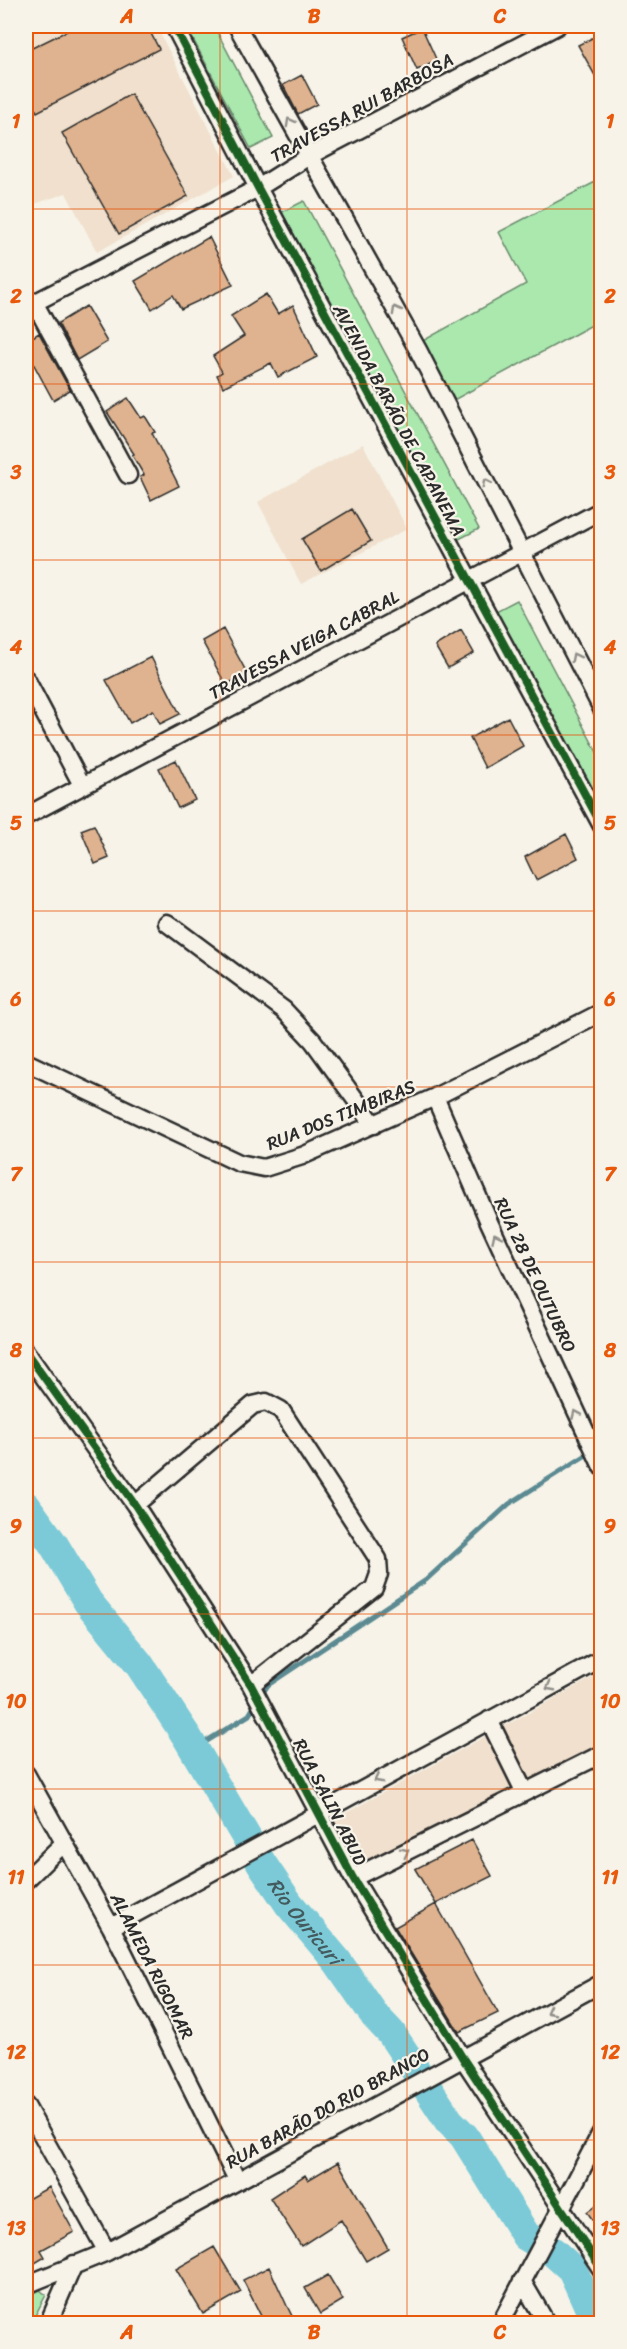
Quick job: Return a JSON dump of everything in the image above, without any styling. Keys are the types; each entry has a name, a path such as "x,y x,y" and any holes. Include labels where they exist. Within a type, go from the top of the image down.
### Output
{"street":[{"name":"AVENIDA BARÃO DE CAPANEMA","path":"174,26 467,580 602,826"},
{"path":"237,26 418,350 602,709"},
{"name":"TRAVESSA RUI BARBOSA","path":"30,305 258,188 309,156 557,26"},
{"path":"30,305 128,475"},
{"name":"TRAVESSA VEIGA CABRAL","path":"26,816 602,510"},
{"path":"26,679 82,785"},
{"path":"167,924 284,1010 300,1025 374,1125"},
{"name":"RUA DOS TIMBIRAS","path":"26,1062 224,1156 252,1167 264,1168 289,1161 435,1097 602,1012"},
{"name":"RUA 28 DE OUTUBRO","path":"435,1097 489,1222 602,1467"},
{"name":"RUA SALIN ABUD","path":"26,1352 135,1505 251,1685 353,1878 462,2057 602,2270"},
{"path":"135,1505 253,1405 266,1402 281,1410 288,1419 378,1559 379,1574 374,1588 251,1685"},
{"path":"111,1927 602,1659"},
{"path":"489,1720 524,1791"},
{"path":"353,1878 602,1754"},
{"name":"ALAMEDA RIGOMAR","path":"26,1774 111,1927 237,2180"},
{"path":"26,1880 64,1843"},
{"name":"RUA BARÃO DO RIO BRANCO","path":"26,2285 74,2264 107,2253 462,2057 602,1983"},
{"path":"26,2106 107,2253"},
{"path":"500,2324 602,2132"},
{"path":"48,2324 74,2264"},
{"path":"522,2281 547,2324"}],"shaded area":[{"path":"26,26 156,26 234,176 97,252 66,193 26,207"},
{"path":"363,444 407,529 301,584 258,502"},
{"path":"601,1673 601,1748 350,1868 326,1824"}],"green space":[{"path":"186,26 214,26 273,138 251,149"},
{"path":"601,179 601,320 450,402 419,343 526,284 499,232"},
{"path":"304,201 479,529 455,541 282,212"},
{"path":"517,600 601,760 601,819 492,613"},
{"path":"40,2290 46,2295 31,2323 26,2323 26,2297"}],"building":[{"path":"77,26 147,26 159,49 37,112 26,90 26,51"},
{"path":"422,28 437,61 417,70 402,37"},
{"path":"596,36 602,45 602,88 578,45"},
{"path":"302,75 317,104 298,114 283,85"},
{"path":"131,94 188,196 119,234 62,133"},
{"path":"209,237 233,285 181,309 173,295 152,309 135,281"},
{"path":"266,294 278,314 293,305 317,357 278,377 271,363 223,387 217,375 222,372 213,356 244,336 231,316"},
{"path":"86,306 107,342 77,360 58,323"},
{"path":"39,333 70,390 53,400 26,350 26,341"},
{"path":"128,398 141,418 145,416 155,432 152,433 179,486 151,500 140,477 144,475 132,455 134,454 107,412"},
{"path":"352,509 371,541 321,571 302,539"},
{"path":"223,629 247,673 226,685 202,641"},
{"path":"461,630 474,653 448,668 435,646"},
{"path":"151,657 180,714 160,724 153,710 130,723 106,680"},
{"path":"508,717 523,746 485,768 470,738"},
{"path":"176,760 195,800 178,808 159,768"},
{"path":"94,825 109,858 95,864 81,830"},
{"path":"566,834 578,858 536,880 525,857"},
{"path":"472,1840 492,1876 436,1904 415,1869"},
{"path":"436,1904 498,2013 459,2032 395,1927"},
{"path":"338,2162 388,2248 366,2261 341,2220 301,2246 270,2198 305,2175 308,2180"},
{"path":"49,2187 74,2232 41,2250 45,2257 30,2266 26,2259 26,2200"},
{"path":"602,2201 602,2233 587,2212"},
{"path":"214,2247 241,2292 203,2314 176,2269"},
{"path":"269,2267 296,2324 265,2324 243,2280"},
{"path":"328,2275 343,2300 320,2314 305,2288"}],"waterway":[{"path":"261,1695 268,1685 426,1580 509,1504 602,1445"},
{"name":"Rio Ouricuri","path":"26,1506 54,1545 88,1602 139,1664 187,1737 262,1864 289,1904 337,1961 375,2016 391,2033 449,2121 464,2136 526,2236 553,2252 572,2269 597,2324"},
{"path":"194,1749 249,1715 256,1703"}],"cycle path":[{"path":"174,26 258,188 602,826"},
{"path":"26,1352 135,1505 251,1685 353,1878 462,2057 602,2270"}]}
